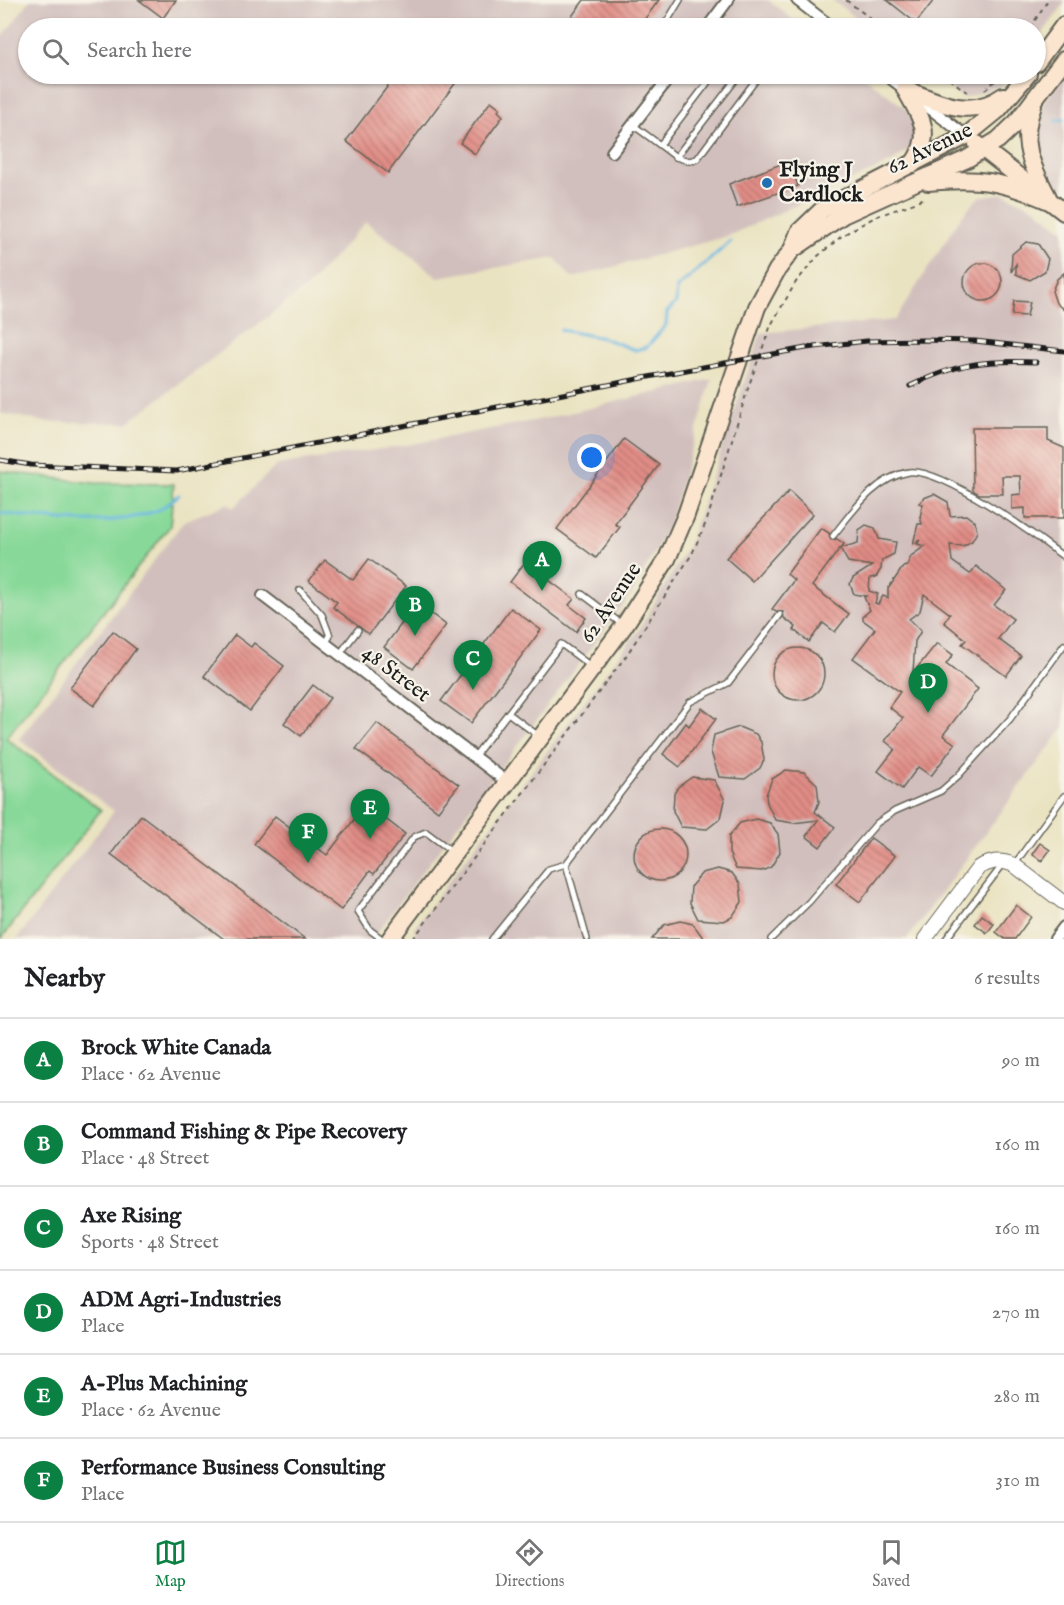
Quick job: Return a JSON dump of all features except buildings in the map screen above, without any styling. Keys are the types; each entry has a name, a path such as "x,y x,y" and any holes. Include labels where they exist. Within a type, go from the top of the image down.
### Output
{"main road":[{"path":"1046,49 1064,25"},
{"name":"62 Avenue","path":"1046,83 1064,60"},
{"path":"905,89 947,106 972,109 996,101 1017,84"},
{"name":"62 Avenue","path":"390,939 593,668 653,583 678,536 757,307 766,288 792,250 799,232 822,210 912,166 966,136 998,110 1019,84"},
{"name":"62 Avenue","path":"792,250 843,215 915,184 983,150 1016,123 1045,84"},
{"path":"1043,87 1027,123 1026,147 1049,201"},
{"path":"905,89 925,129 922,151 912,166"},
{"path":"966,136 1064,212"},
{"path":"915,184 960,179 987,179 1020,188 1049,201"}],"street":[{"path":"714,18 728,0"},
{"path":"797,0 820,18"},
{"path":"612,152 664,84"},
{"path":"898,84 966,136"},
{"name":"48 Street","path":"263,596 507,782"},
{"path":"924,939 979,867 997,860 1010,863 1064,903"},
{"path":"1055,939 1064,927"}],"lane":[{"path":"669,18 680,0"},
{"path":"660,145 706,84"},
{"path":"676,157 732,84"},
{"path":"633,125 676,157 688,161 697,159 753,84"},
{"path":"833,536 865,497 892,478 910,472 939,477 1022,524 1064,557"},
{"path":"300,590 322,615 330,636 325,645"},
{"path":"582,594 624,626"},
{"path":"492,939 549,868 566,864 690,702 728,683 780,615"},
{"path":"339,656 358,630"},
{"path":"474,758 561,644 593,668"},
{"path":"771,939 809,902 877,823 896,811 941,791 958,776 1010,719 1064,645"},
{"path":"508,713 541,737"},
{"path":"946,939 1064,796"},
{"path":"382,939 370,930 358,911 414,837 426,832 454,853"},
{"path":"566,864 587,939"}],"path":[{"path":"846,0 870,18"},
{"path":"1036,18 1048,0"},
{"path":"956,84 969,93 975,94"},
{"path":"980,94 991,84"}],"shaded area":[{"path":"30,0 768,0 791,18 18,18 18,84 874,84 906,109 917,129 916,145 890,163 728,236 572,278 555,258 438,277 366,222 307,287 127,423 45,422 0,413 0,40"},
{"path":"832,0 1064,0 1064,4 1046,28 1046,18 856,18"},
{"path":"1064,76 1064,190 1055,183 1036,147 1044,101"},
{"path":"944,84 1004,84 1002,86 963,98"},
{"path":"1003,193 1034,208 1064,230 1064,727 907,939 416,939 414,928 640,628 689,544 761,333 895,320 961,217 979,197"},
{"path":"712,379 669,525 633,592 372,939 17,939 114,811 19,739 184,521 227,504 233,508 277,465 407,445 548,418"}],"green space":[{"path":"0,471 94,483 174,484 170,526 6,738 101,810 1,939"}],"waterway":[{"path":"1056,121 1064,119"},
{"path":"561,330 603,338 635,350 647,347 666,325 667,312 676,303 677,288 731,241"},
{"path":"0,513 78,521 118,520 156,511 179,495"}],"railway":[{"path":"0,460 31,465 177,471 643,378 806,348 867,341 975,341 1064,351"},
{"path":"910,386 942,372 971,365 1036,362"}],"place":[{"name":"Flying J Cardlock","path":"767,183"},
{"name":"Brock White Canada","path":"542,591"},
{"name":"Command Fishing & Pipe Recovery","path":"415,636"},
{"name":"Axe Rising","path":"473,690"},
{"name":"ADM Agri-Industries","path":"928,713"},
{"name":"A-Plus Machining","path":"370,839"},
{"name":"Performance Business Consulting","path":"308,863"}]}
